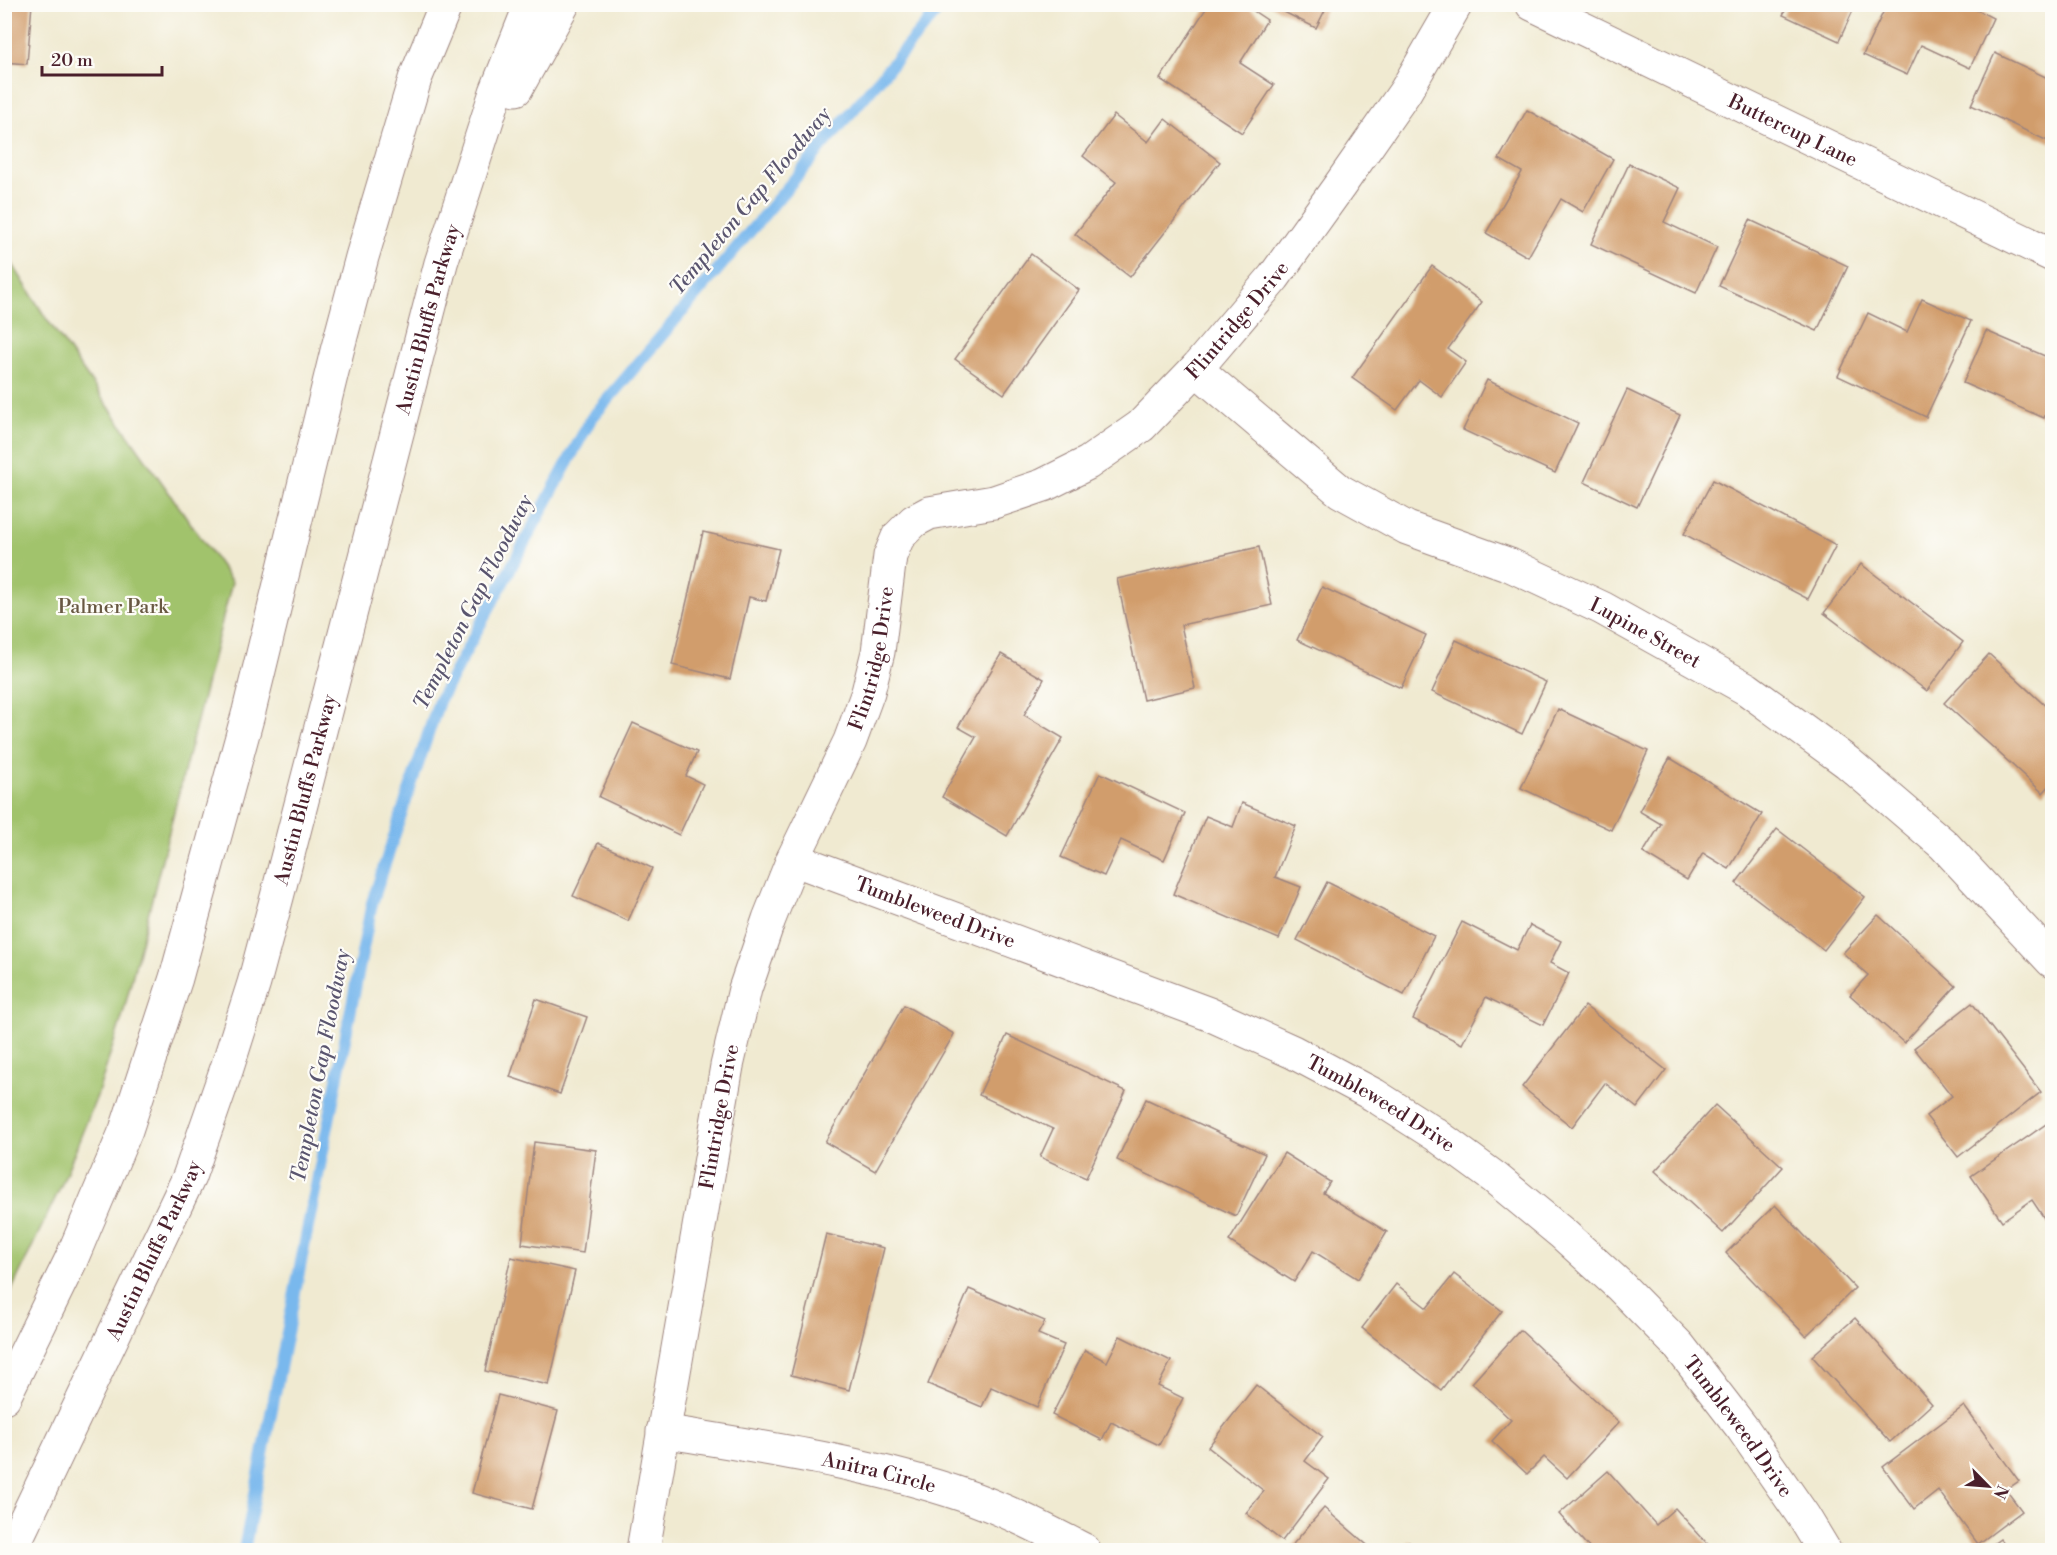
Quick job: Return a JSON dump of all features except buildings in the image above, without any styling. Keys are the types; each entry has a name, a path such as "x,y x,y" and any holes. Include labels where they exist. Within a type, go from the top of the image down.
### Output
{"street":[{"path":"4,1396 71,1260 126,1130 176,978 249,711 359,267 415,79 434,4"},
{"path":"415,79 446,4"},
{"name":"Austin Bluffs Parkway","path":"11,1551 189,1177 227,1068 254,983 277,897 441,263 496,92 531,4"},
{"path":"468,175 563,4"},
{"name":"Flintridge Drive","path":"643,1551 727,1066 745,989 769,919 793,860 850,741 868,692 878,652 890,556 898,537 914,521 929,513 994,502 1044,485 1088,463 1141,426 1196,369 1274,277 1405,92 1456,4"},
{"name":"Buttercup Lane","path":"1532,4 2052,255"},
{"name":"Lupine Street","path":"1196,369 1340,491 1407,528 1510,565 1602,608 1748,689 1847,762 1944,845 2052,961"},
{"name":"Tumbleweed Drive","path":"793,860 1209,1014 1304,1058 1374,1095 1435,1134 1495,1178 1563,1234 1619,1285 1679,1346 1743,1428 1804,1517 1824,1551"},
{"name":"Anitra Circle","path":"663,1431 824,1459 893,1474 964,1495 1027,1521 1084,1551"}],"green space":[{"name":"Palmer Park","path":"5,252 44,315 232,582 123,1014 97,1096 61,1186 5,1304"}],"waterway":[{"name":"Templeton Gap Floodway","path":"244,1550 372,903 439,701 591,419 943,4"}]}
